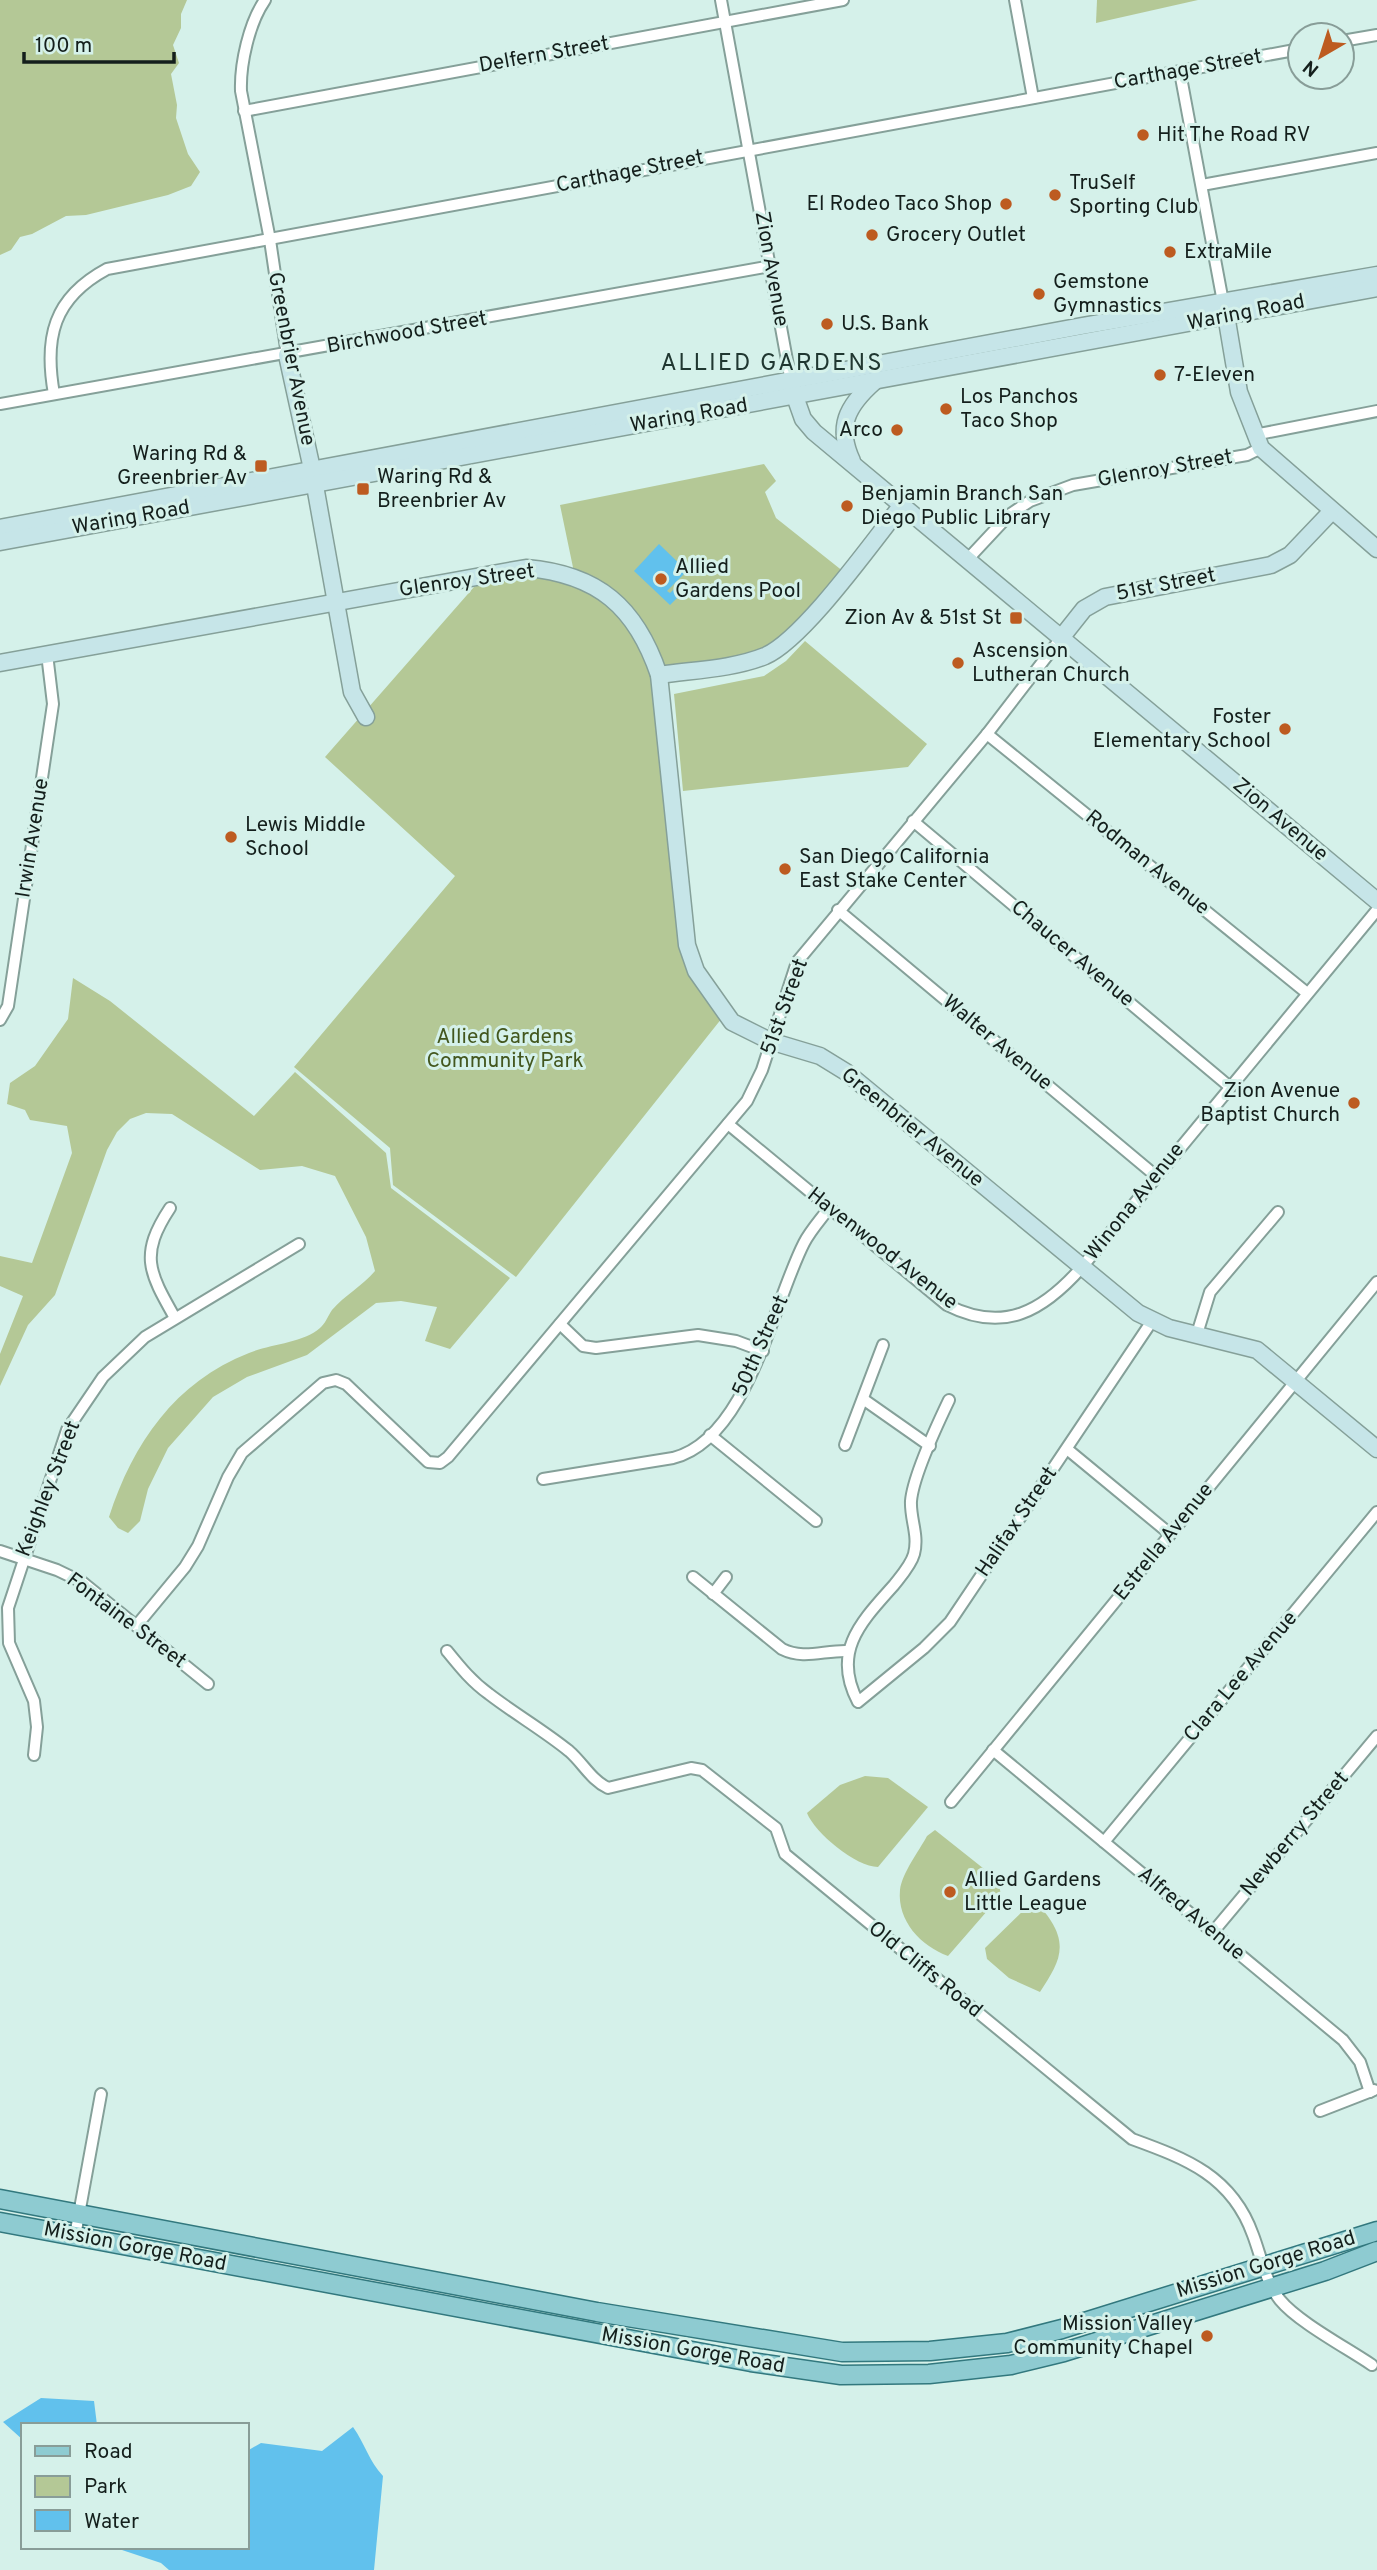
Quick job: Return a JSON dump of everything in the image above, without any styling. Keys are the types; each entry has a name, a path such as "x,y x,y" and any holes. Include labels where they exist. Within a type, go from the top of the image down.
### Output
{"main road":[{"name":"Waring Road","path":"792,389 874,382 1377,275"},
{"name":"Waring Road","path":"0,528 313,476 1225,309 1377,288"},
{"path":"1225,309 1239,392 1258,442 1331,512 1377,549"},
{"name":"Greenbrier Avenue","path":"287,355 313,476 352,692 366,717"},
{"path":"854,464 845,446 843,425 855,401 874,382"},
{"name":"Zion Avenue","path":"792,389 803,419 854,464 1377,901"},
{"name":"Waring Road","path":"0,542 313,476"},
{"path":"659,675 749,661 782,647 830,595 902,505"},
{"name":"51st Street","path":"1061,638 1084,610 1105,597 1271,565 1290,555 1331,512"},
{"name":"Glenroy Street","path":"0,663 526,568 551,570 597,587 625,609 648,642 659,675"},
{"name":"Greenbrier Avenue","path":"659,675 687,945 696,971 732,1022 771,1041 805,1050 846,1072 1082,1267 1152,1321 1256,1350 1377,1449"},
{"name":"Mission Gorge Road","path":"0,2200 628,2317 842,2352 930,2351 1007,2343 1062,2329 1377,2231"},
{"name":"Mission Gorge Road","path":"0,2222 703,2354 841,2375 929,2374 1012,2365 1064,2352 1377,2251"}],"street":[{"name":"Greenbrier Avenue","path":"265,0 259,9 242,70 244,111 270,240 287,355"},
{"name":"Zion Avenue","path":"721,0 792,389"},
{"name":"Delfern Street","path":"244,111 843,0"},
{"path":"1015,0 1033,98"},
{"path":"1356,39 1377,35"},
{"name":"Carthage Street","path":"54,394 48,361 52,331 62,306 73,293 107,269 1286,52"},
{"path":"1181,72 1225,309"},
{"path":"1202,185 1377,153"},
{"name":"Birchwood Street","path":"0,404 287,355 771,266"},
{"name":"Glenroy Street","path":"967,560 1009,515 1030,501 1073,485 1247,455 1258,442 1377,411"},
{"name":"51st Street","path":"137,1625 185,1567 242,1453 323,1383 336,1380 346,1384 428,1462 440,1463 448,1457 747,1101 762,1070 797,962 987,734 1061,638"},
{"name":"Irwin Avenue","path":"0,1020 8,1006 53,704 47,654"},
{"name":"Rodman Avenue","path":"987,734 1307,993"},
{"name":"Chaucer Avenue","path":"913,821 1230,1087"},
{"name":"Walter Avenue","path":"838,910 1156,1176"},
{"name":"Winona Avenue","path":"1082,1267 1377,910"},
{"name":"Havenwood Avenue","path":"728,1124 947,1305 969,1314 1004,1317 1027,1312 1054,1296 1082,1267"},
{"path":"170,1208 154,1234 149,1259 154,1281 175,1318"},
{"name":"50th Street","path":"542,1479 686,1455 710,1435 737,1401 763,1351 804,1243 829,1208"},
{"path":"1197,1334 1210,1292 1278,1212"},
{"name":"Keighley Street","path":"34,1755 37,1727 34,1701 26,1676 12,1653 8,1608 22,1559 67,1430 78,1411 116,1363 145,1337 299,1244"},
{"name":"Estrella Avenue","path":"951,1802 1377,1282"},
{"name":"Halifax Street","path":"848,1651 848,1663 858,1702 924,1648 950,1622 1152,1321"},
{"path":"560,1324 583,1346 596,1348 698,1335 736,1341 763,1351"},
{"path":"845,1445 883,1345"},
{"path":"863,1399 930,1446"},
{"path":"692,1577 782,1649 796,1656 831,1650 848,1651 857,1629 904,1573 914,1556 916,1535 911,1501 948,1400"},
{"path":"710,1435 817,1521"},
{"path":"1067,1449 1170,1534"},
{"name":"Clara Lee Avenue","path":"1104,1842 1377,1512"},
{"name":"Fontaine Street","path":"0,1551 74,1577 208,1684"},
{"path":"713,1594 726,1577"},
{"name":"Old Cliffs Road","path":"447,1651 470,1679 489,1695 527,1718 572,1754 598,1783 608,1788 691,1768 702,1770 776,1828 785,1854 1132,2139 1190,2161 1217,2180 1232,2196 1251,2228 1272,2287 1280,2300 1372,2365"},
{"path":"0,1656 12,1653"},
{"name":"Newberry Street","path":"1213,1932 1377,1736"},
{"name":"Alfred Avenue","path":"993,1750 1343,2040 1360,2062 1374,2090"},
{"path":"1320,2111 1374,2090"},
{"path":"75,2236 101,2094"}],"green space":[{"path":"0,0 187,0 181,14 181,28 173,45 179,63 171,74 177,105 176,118 188,154 200,172 191,186 168,195 86,215 66,216 32,234 20,237 11,250 0,255"},
{"path":"1097,0 1198,0 1096,23"},
{"name":"Allied Gardens Community Park","path":"764,464 776,481 765,492 776,518 844,572 778,648 659,676 686,934 726,1013 516,1277 393,1185 390,1148 294,1067 455,876 325,757 474,587 515,570 575,577 560,505"},
{"path":"805,641 927,744 908,767 683,791 674,694 764,676 786,661"},
{"path":"73,978 110,1001 254,1116 295,1072 386,1153 391,1188 510,1278 450,1349 425,1341 437,1307 401,1301 376,1303 307,1355 247,1377 213,1397 168,1448 148,1489 140,1521 128,1533 118,1528 109,1517 131,1464 160,1418 199,1380 223,1365 257,1350 313,1333 322,1326 337,1305 375,1271 366,1237 335,1176 302,1166 260,1170 172,1114 146,1113 130,1119 117,1132 107,1150 55,1295 28,1325 0,1386 0,1354 23,1296 0,1286 0,1256 32,1263 72,1153 67,1126 30,1120 25,1110 7,1104 10,1083 35,1066 68,1019"},
{"path":"865,1776 888,1778 928,1807 878,1867 869,1866 837,1848 818,1830 807,1813 840,1785"},
{"name":"Allied Gardens Little League","path":"935,1830 998,1880 1001,1895 948,1956 929,1946 913,1931 902,1912 900,1901 901,1883 907,1869 927,1836"},
{"path":"1033,1901 1049,1918 1056,1931 1060,1949 1055,1966 1040,1992 1009,1978 987,1959 985,1948"}],"water":[{"name":"Allied Gardens Pool","path":"659,544 687,571 667,591 670,593 677,586 683,592 670,605 634,571"},
{"path":"41,2398 94,2401 97,2423 21,2423 21,2438 3,2422"},
{"path":"353,2427 383,2476 374,2570 169,2570 161,2563 119,2549 248,2549 248,2450 261,2443 322,2451"}],"place":[{"name":"Hit The Road RV","path":"1143,135"},
{"name":"TruSelf Sporting Club","path":"1055,195"},
{"name":"El Rodeo Taco Shop","path":"1006,204"},
{"name":"Grocery Outlet","path":"872,235"},
{"name":"ExtraMile","path":"1170,252"},
{"name":"Gemstone Gymnastics","path":"1039,294"},
{"name":"U.S. Bank","path":"827,324"},
{"name":"7-Eleven","path":"1160,375"},
{"name":"Los Panchos Taco Shop","path":"946,409"},
{"name":"Arco","path":"897,430"},
{"name":"Waring Rd & Greenbrier Av","path":"261,466"},
{"name":"Waring Rd & Breenbrier Av","path":"363,489"},
{"name":"Benjamin Branch San Diego Public Library","path":"847,506"},
{"name":"Allied Gardens Pool","path":"661,579"},
{"name":"Zion Av & 51st St","path":"1016,618"},
{"name":"Ascension Lutheran Church","path":"958,663"},
{"name":"Foster Elementary School","path":"1285,729"},
{"name":"Lewis Middle School","path":"231,837"},
{"name":"San Diego California East Stake Center","path":"785,869"},
{"name":"Zion Avenue Baptist Church","path":"1354,1103"},
{"name":"Allied Gardens Little League","path":"950,1892"},
{"name":"Mission Valley Community Chapel","path":"1207,2336"}],"district":[{"name":"ALLIED GARDENS","path":"772,364"}]}
